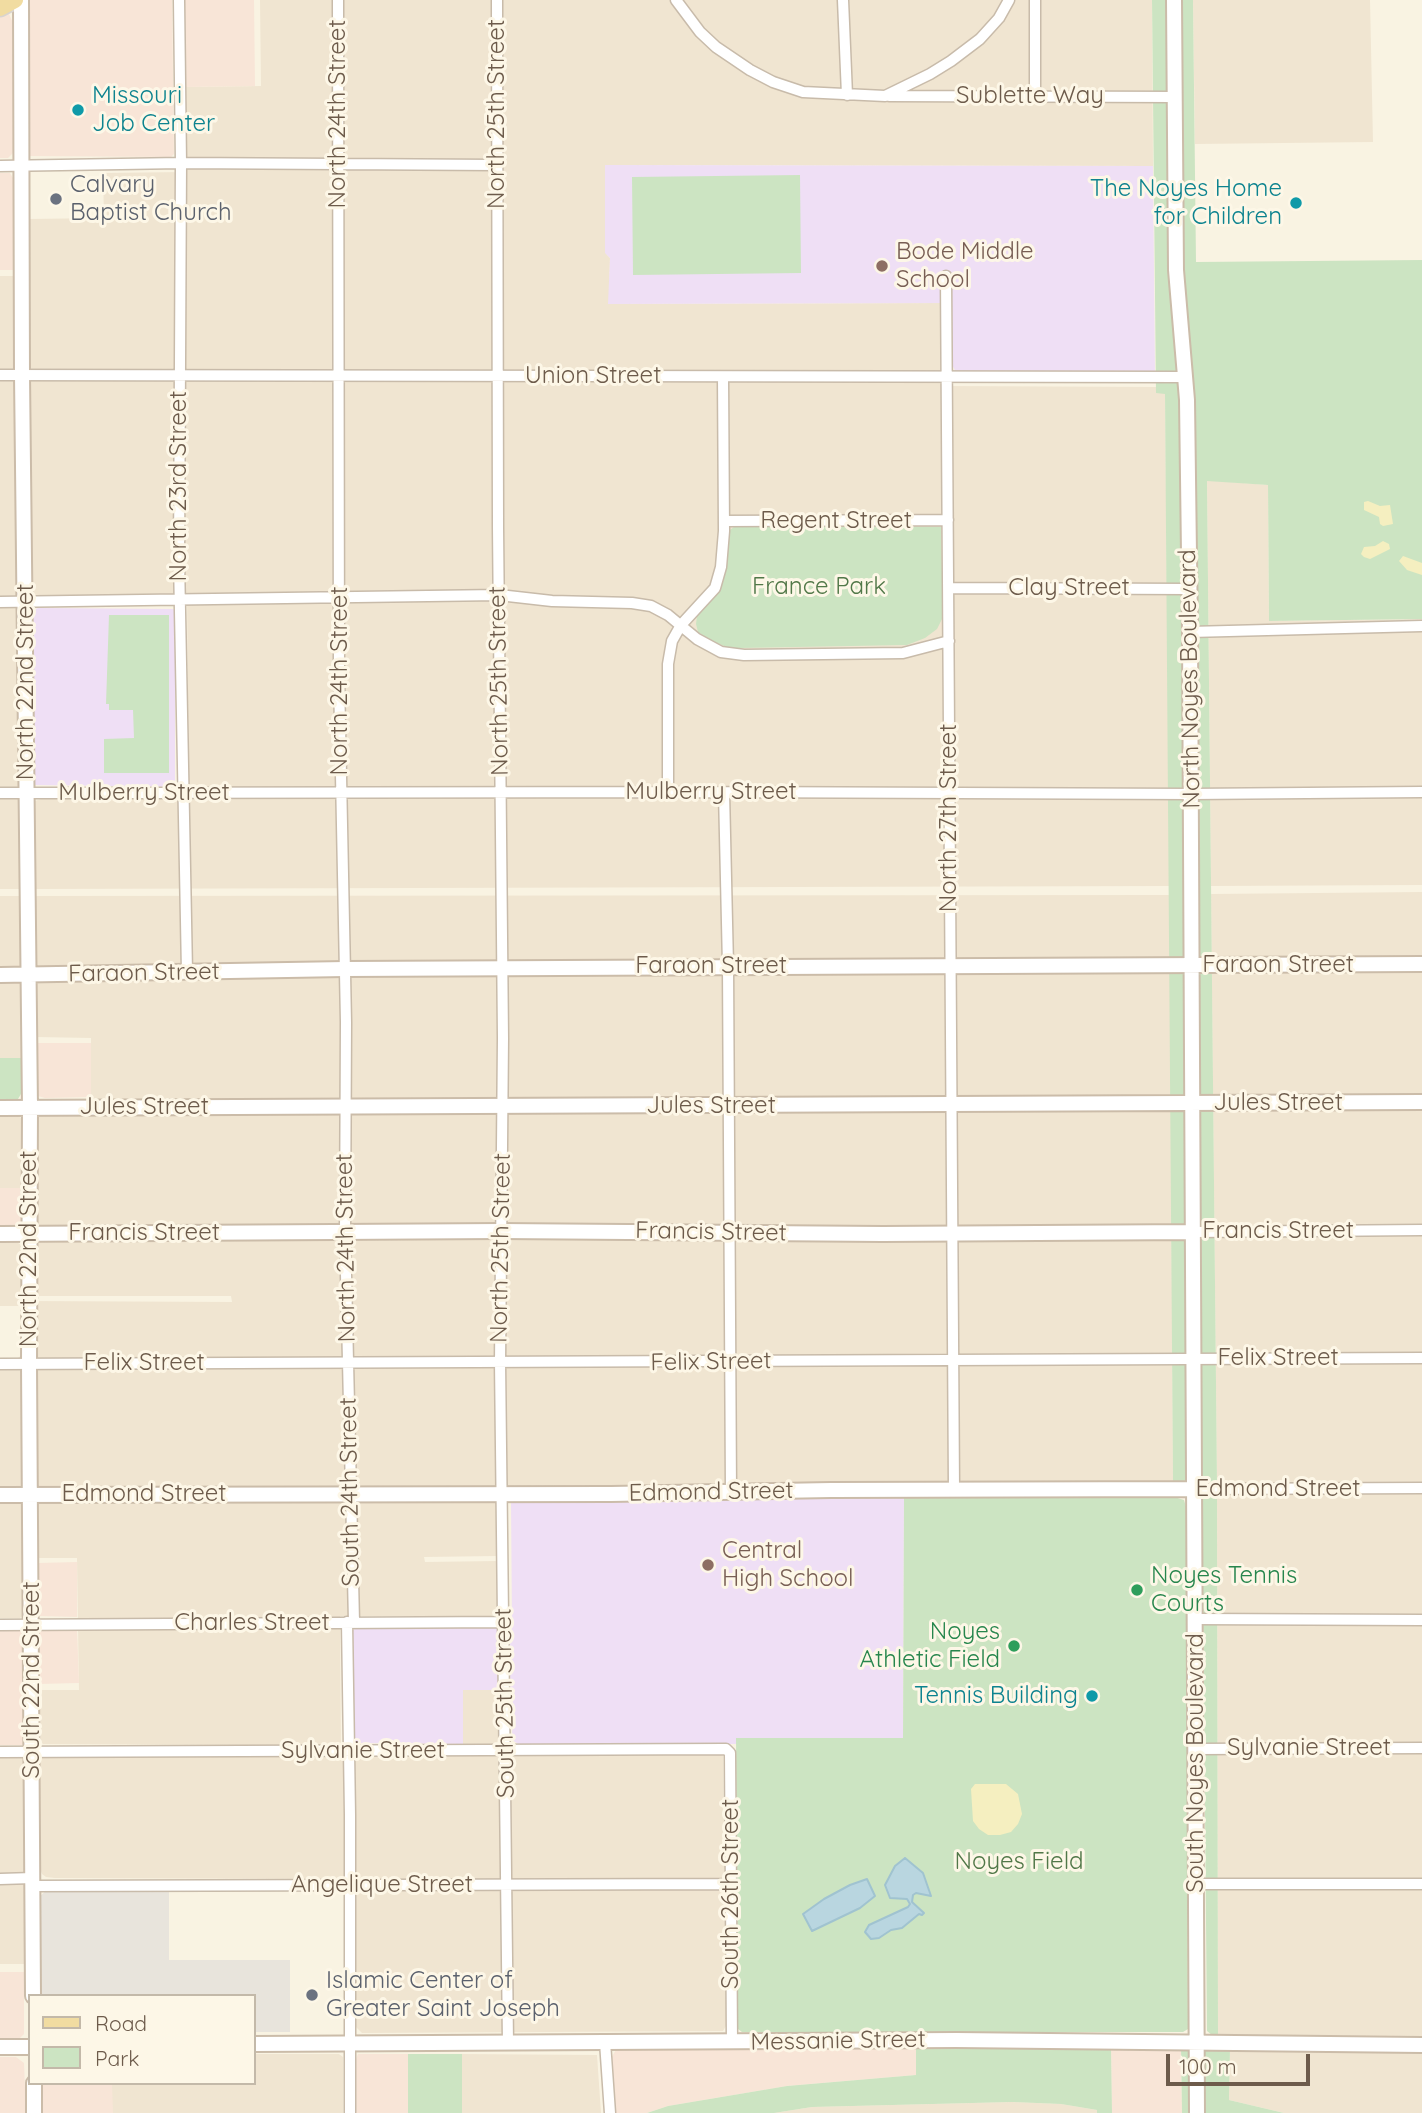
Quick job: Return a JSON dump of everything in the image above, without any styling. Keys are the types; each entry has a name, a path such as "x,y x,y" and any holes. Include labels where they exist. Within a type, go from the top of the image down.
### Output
{"main road":[{"path":"0,8 15,0"}],"street":[{"name":"North 22nd Street","path":"22,0 22,374 30,1108 29,1364"},
{"name":"North 23rd Street","path":"179,0 179,601 187,972"},
{"name":"North 24th Street","path":"338,0 339,598 345,969 347,1362"},
{"name":"North 25th Street","path":"496,0 502,968 499,1362"},
{"name":"Sublette Way","path":"676,0 700,32 716,47 750,71 790,89 885,96 1174,97"},
{"path":"843,0 847,95"},
{"path":"885,96 930,75 980,39 999,18 1009,0"},
{"path":"1035,0 1035,96"},
{"name":"North Noyes Boulevard","path":"1174,0 1176,270 1185,377 1190,632 1194,1358"},
{"path":"0,166 181,163 496,165"},
{"name":"North 27th Street","path":"946,276 954,1489"},
{"name":"Union Street","path":"0,374 1185,377"},
{"path":"668,792 668,664 672,641 681,625 706,600 718,581 724,521 723,377"},
{"name":"Regent Street","path":"724,521 948,520"},
{"name":"Clay Street","path":"949,588 1189,589"},
{"path":"0,601 179,601 499,595 552,601 651,606 697,639 721,652 744,655 903,653 949,641"},
{"path":"1190,632 1422,626"},
{"path":"724,792 728,966 731,1492"},
{"name":"Mulberry Street","path":"0,793 1422,792"},
{"name":"Faraon Street","path":"0,975 728,966 1422,964"},
{"name":"Jules Street","path":"0,1108 1422,1102"},
{"name":"Francis Street","path":"0,1234 501,1230 952,1233 1422,1230"},
{"name":"South Noyes Boulevard","path":"1194,1358 1197,2113"},
{"name":"Felix Street","path":"0,1364 1422,1358"},
{"name":"South 24th Street","path":"347,1362 351,1622 350,2113"},
{"name":"South 25th Street","path":"499,1362 508,1884 508,2043"},
{"name":"South 22nd Street","path":"29,1364 33,1625 33,1994"},
{"name":"Edmond Street","path":"0,1495 1422,1488"},
{"path":"1196,1619 1422,1620"},
{"name":"Charles Street","path":"0,1625 504,1622"},
{"name":"Sylvanie Street","path":"1196,1749 1422,1748"},
{"name":"Sylvanie Street","path":"0,1752 726,1749"},
{"name":"South 26th Street","path":"726,1749 730,1754 732,2042"},
{"name":"Angelique Street","path":"0,1879 33,1882 349,1885 732,1884"},
{"path":"1195,1884 1422,1884"},
{"name":"Messanie Street","path":"256,2044 956,2040 1422,2045"},
{"path":"604,2042 610,2113"},
{"path":"0,2047 28,2047"},
{"path":"34,2085 34,2113"}],"shaded area":[{"path":"29,0 172,0 174,154 171,157 29,156"},
{"path":"183,0 254,0 255,86 184,87"},
{"path":"260,0 1152,0 1153,166 605,165 605,252 610,258 609,304 941,303 942,386 1156,387 1156,393 1165,393 1170,886 34,889 35,801 189,799 187,597 37,597 31,589 28,219 104,218 103,173 185,172 184,87 261,86"},
{"path":"1193,0 1370,0 1373,142 1195,144"},
{"path":"9,14 13,23 13,153 8,158 0,158 0,16"},
{"name":"Bode Middle School","path":"605,165 1153,166 1155,375 956,372 952,365 951,303 608,304 610,258 605,253"},
{"path":"0,173 10,173 14,180 14,270 0,270"},
{"path":"0,276 14,276 22,889 0,889"},
{"path":"1207,480 1268,485 1269,621 1422,619 1422,885 1211,886"},
{"path":"38,608 173,609 175,787 33,785 31,612"},
{"path":"1422,892 1422,2036 1218,2035 1217,1483 1211,894"},
{"path":"1170,895 1173,1483 497,1486 497,1556 424,1557 425,1562 497,1561 496,1614 340,1616 341,1755 463,1755 462,1690 498,1690 498,1756 723,1756 727,2024 723,2031 362,2033 355,2026 355,1879 55,1878 42,1874 39,1759 44,1756 233,1755 233,1745 41,1742 39,1690 79,1690 77,1558 25,1558 26,1613 20,1618 0,1618 0,1358 18,1358 23,1354 23,1306 0,1306 0,1243 22,1245 24,1301 232,1302 231,1296 35,1296 36,1114 91,1113 91,1038 36,1037 34,896","holes":["230,1229 424,1229 424,1240 232,1241"]},
{"path":"0,896 22,896 21,1058 0,1058"},
{"path":"36,1043 91,1043 91,1097 38,1096"},
{"path":"14,1114 23,1119 23,1188 0,1188 0,1115"},
{"path":"0,1188 23,1188 22,1227 0,1230"},
{"name":"Central High School","path":"516,1498 904,1498 903,1738 736,1738 736,1744 520,1745 512,1740 513,1690 463,1690 463,1744 356,1743 353,1630 512,1627 511,1503"},
{"path":"77,1562 77,1617 40,1616 38,1563"},
{"path":"0,1629 24,1630 26,1742 22,1745 0,1745"},
{"path":"45,1629 77,1629 79,1683 39,1684 38,1634"},
{"path":"0,1758 23,1758 27,1764 25,1964 0,1964"},
{"path":"46,1891 169,1891 169,1960 290,1960 290,2032 256,2032 256,1994 40,1994 40,1896"},
{"path":"0,1972 24,1972 24,2034 20,2038 0,2039"},
{"path":"1111,2047 1181,2048 1182,2113 1112,2113"},
{"path":"916,2049 916,2075 787,2086 668,2106 647,2113 614,2113 611,2058 616,2050"},
{"path":"1230,2049 1422,2051 1422,2113 1284,2113 1229,2100"},
{"path":"256,2054 339,2054 343,2057 343,2113 112,2113 112,2085 256,2085"},
{"path":"358,2054 408,2054 408,2113 356,2113"},
{"path":"462,2054 597,2055 601,2113 462,2113"},
{"path":"0,2057 16,2057 24,2063 26,2113 0,2113"},
{"path":"43,2085 112,2085 113,2113 43,2113"},
{"path":"1012,2102 1061,2104 1097,2110 1097,2113 774,2113 812,2107"}],"green space":[{"path":"1152,0 1193,0 1196,262 1422,260 1422,619 1269,621 1268,485 1207,481 1217,1483 1218,2035 1207,2031 1202,1483 1173,1483 1165,394 1156,393"},
{"path":"800,175 801,273 633,275 632,177"},
{"name":"France Park","path":"737,525 941,527 943,617 937,629 925,638 907,645 729,648 710,640 698,632 697,616 719,590 723,581 727,532"},
{"path":"109,615 169,615 169,773 104,773 104,739 134,738 133,710 109,710 109,704 106,704"},
{"path":"0,1058 21,1058 21,1094 18,1099 0,1099"},
{"name":"Noyes Field","path":"1171,1496 1184,1500 1186,1507 1188,2029 1183,2032 742,2032 738,2029 736,1738 903,1738 904,1498"},
{"path":"1111,2047 1112,2113 1097,2113 1097,2110 1061,2104 1012,2102 812,2107 774,2113 647,2113 668,2106 787,2086 916,2075 916,2049"},
{"path":"1181,2048 1230,2049 1229,2100 1284,2113 1182,2113"},
{"path":"408,2054 462,2054 462,2113 408,2113"}],"sand":[{"path":"1364,502 1380,506 1390,505 1393,524 1383,526 1379,517 1364,510"},
{"path":"1383,541 1389,544 1390,549 1370,559 1361,554 1364,547 1375,546"},
{"path":"1403,556 1422,563 1422,575 1407,570 1399,561"},
{"path":"975,1784 1006,1784 1018,1794 1022,1814 1011,1832 988,1835 973,1821 971,1789"}],"water":[{"path":"905,1858 923,1873 931,1896 916,1893 913,1895 912,1902 924,1913 902,1928 871,1939 865,1932 869,1925 910,1904 907,1899 890,1898 885,1885 895,1866"},
{"path":"867,1879 875,1896 860,1908 812,1931 803,1914 824,1899"}],"place":[{"name":"Missouri Job Center","path":"78,110"},
{"name":"Calvary Baptist Church","path":"56,199"},
{"name":"The Noyes Home for Children","path":"1296,203"},
{"name":"Bode Middle School","path":"882,266"},
{"name":"Central High School","path":"708,1565"},
{"name":"Noyes Tennis Courts","path":"1137,1590"},
{"name":"Noyes Athletic Field","path":"1014,1646"},
{"name":"Tennis Building","path":"1092,1696"},
{"name":"Islamic Center of Greater Saint Joseph","path":"312,1995"}]}
